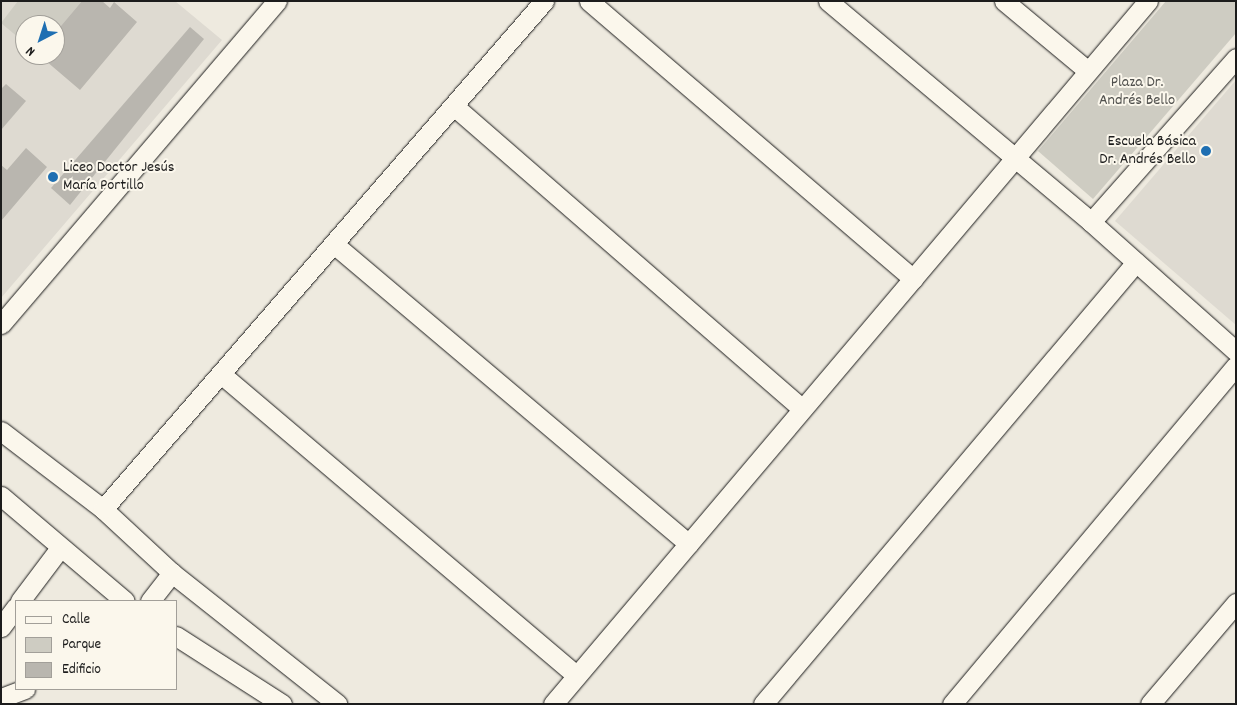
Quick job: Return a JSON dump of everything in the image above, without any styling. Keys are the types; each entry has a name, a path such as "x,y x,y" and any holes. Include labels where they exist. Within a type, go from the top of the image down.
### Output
{"street":[{"path":"1,324 276,1"},
{"path":"103,509 455,107 544,1"},
{"path":"589,1 913,279"},
{"path":"828,1 1091,222 1236,351"},
{"path":"1004,1 1088,72"},
{"path":"553,704 1148,1"},
{"path":"1091,222 1236,58"},
{"path":"455,107 802,409"},
{"path":"335,245 689,544"},
{"path":"763,704 1136,262"},
{"path":"952,704 1236,366"},
{"path":"221,374 576,675"},
{"path":"1,431 103,509 172,573 337,704"},
{"path":"1,496 60,548 124,600"},
{"path":"21,600 60,548"},
{"path":"151,600 172,573"},
{"path":"1150,704 1236,603"},
{"path":"1,627 15,608"},
{"path":"178,637 282,704"},
{"path":"1,698 22,690"}],"shaded area":[{"name":"Liceo Doctor Jesús María Portillo","path":"1,1 175,1 222,40 1,298"},
{"name":"Escuela Básica Dr. Andrés Bello","path":"1236,80 1236,325 1115,221"}],"green space":[{"path":"18,1 82,1 65,21 65,15 15,15 15,35 1,23"},
{"name":"Plaza Dr. Andrés Bello","path":"1166,1 1236,1 1236,33 1093,199 1038,151"}],"building":[{"path":"82,1 102,1 110,8 114,2 137,22 80,90 51,65 65,65 65,21"},
{"path":"190,27 204,39 70,205 51,188"},
{"path":"6,84 26,101 1,130 1,89"},
{"path":"26,148 47,167 1,221 1,165 7,170"}],"place":[{"name":"Escuela Básica Dr. Andrés Bello","path":"1206,151"},
{"name":"Liceo Doctor Jesús María Portillo","path":"53,177"}]}
